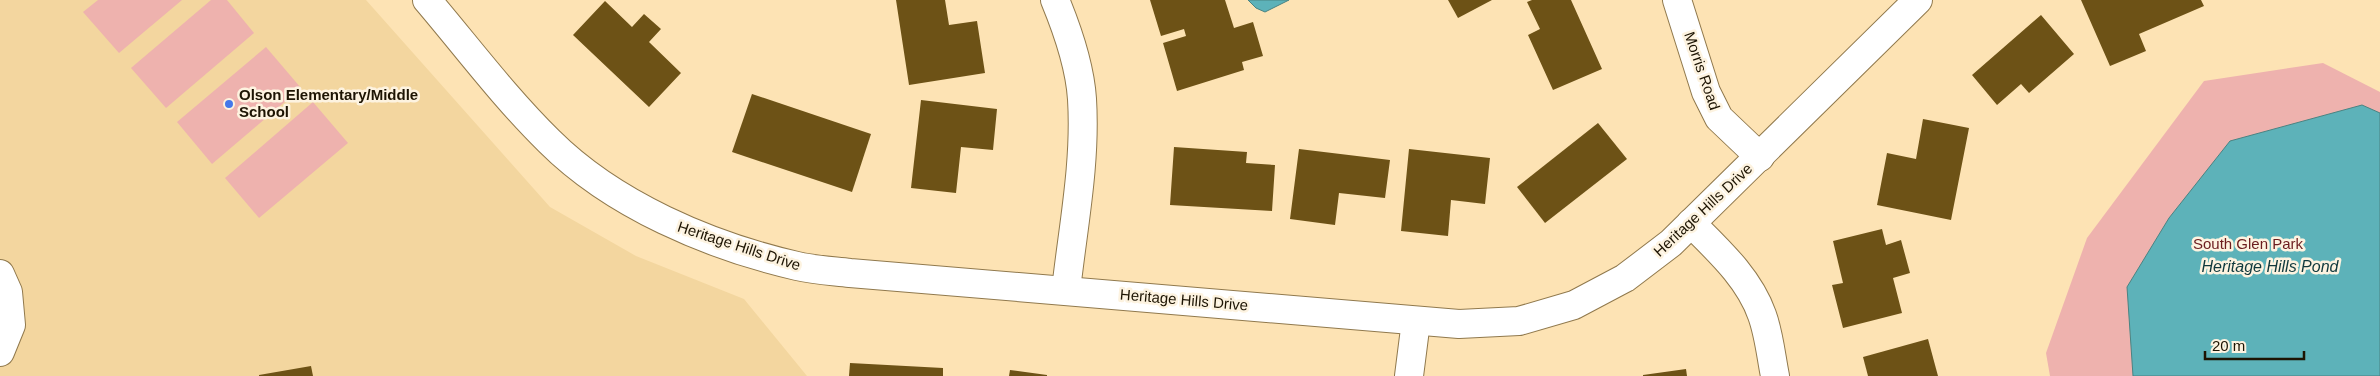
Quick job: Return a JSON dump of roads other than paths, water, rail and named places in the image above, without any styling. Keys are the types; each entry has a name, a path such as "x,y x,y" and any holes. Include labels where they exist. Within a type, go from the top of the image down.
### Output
{"street":[{"name":"Heritage Hills Drive","path":"427,0 550,142 609,189 675,227 798,266 850,273 1459,324 1519,320 1574,305 1625,278 1671,243 1918,0"},
{"path":"1055,0 1067,29 1082,98 1081,169 1066,290"},
{"name":"Morris Road","path":"1677,0 1706,92 1719,118 1760,157"},
{"path":"1691,224 1722,254 1745,283 1762,315 1775,376"},
{"path":"0,274 8,292 11,325 0,352"},
{"path":"1409,376 1416,321"}],"water":[{"path":"1248,0 1289,0 1265,12 1256,8"},
{"name":"Heritage Hills Pond","path":"2362,105 2380,113 2380,376 2133,376 2127,287 2169,218 2230,141"}],"place":[{"name":"Olson Elementary/Middle School","path":"229,104"}],"park label":[{"name":"South Glen Park","path":"2248,244"}]}
